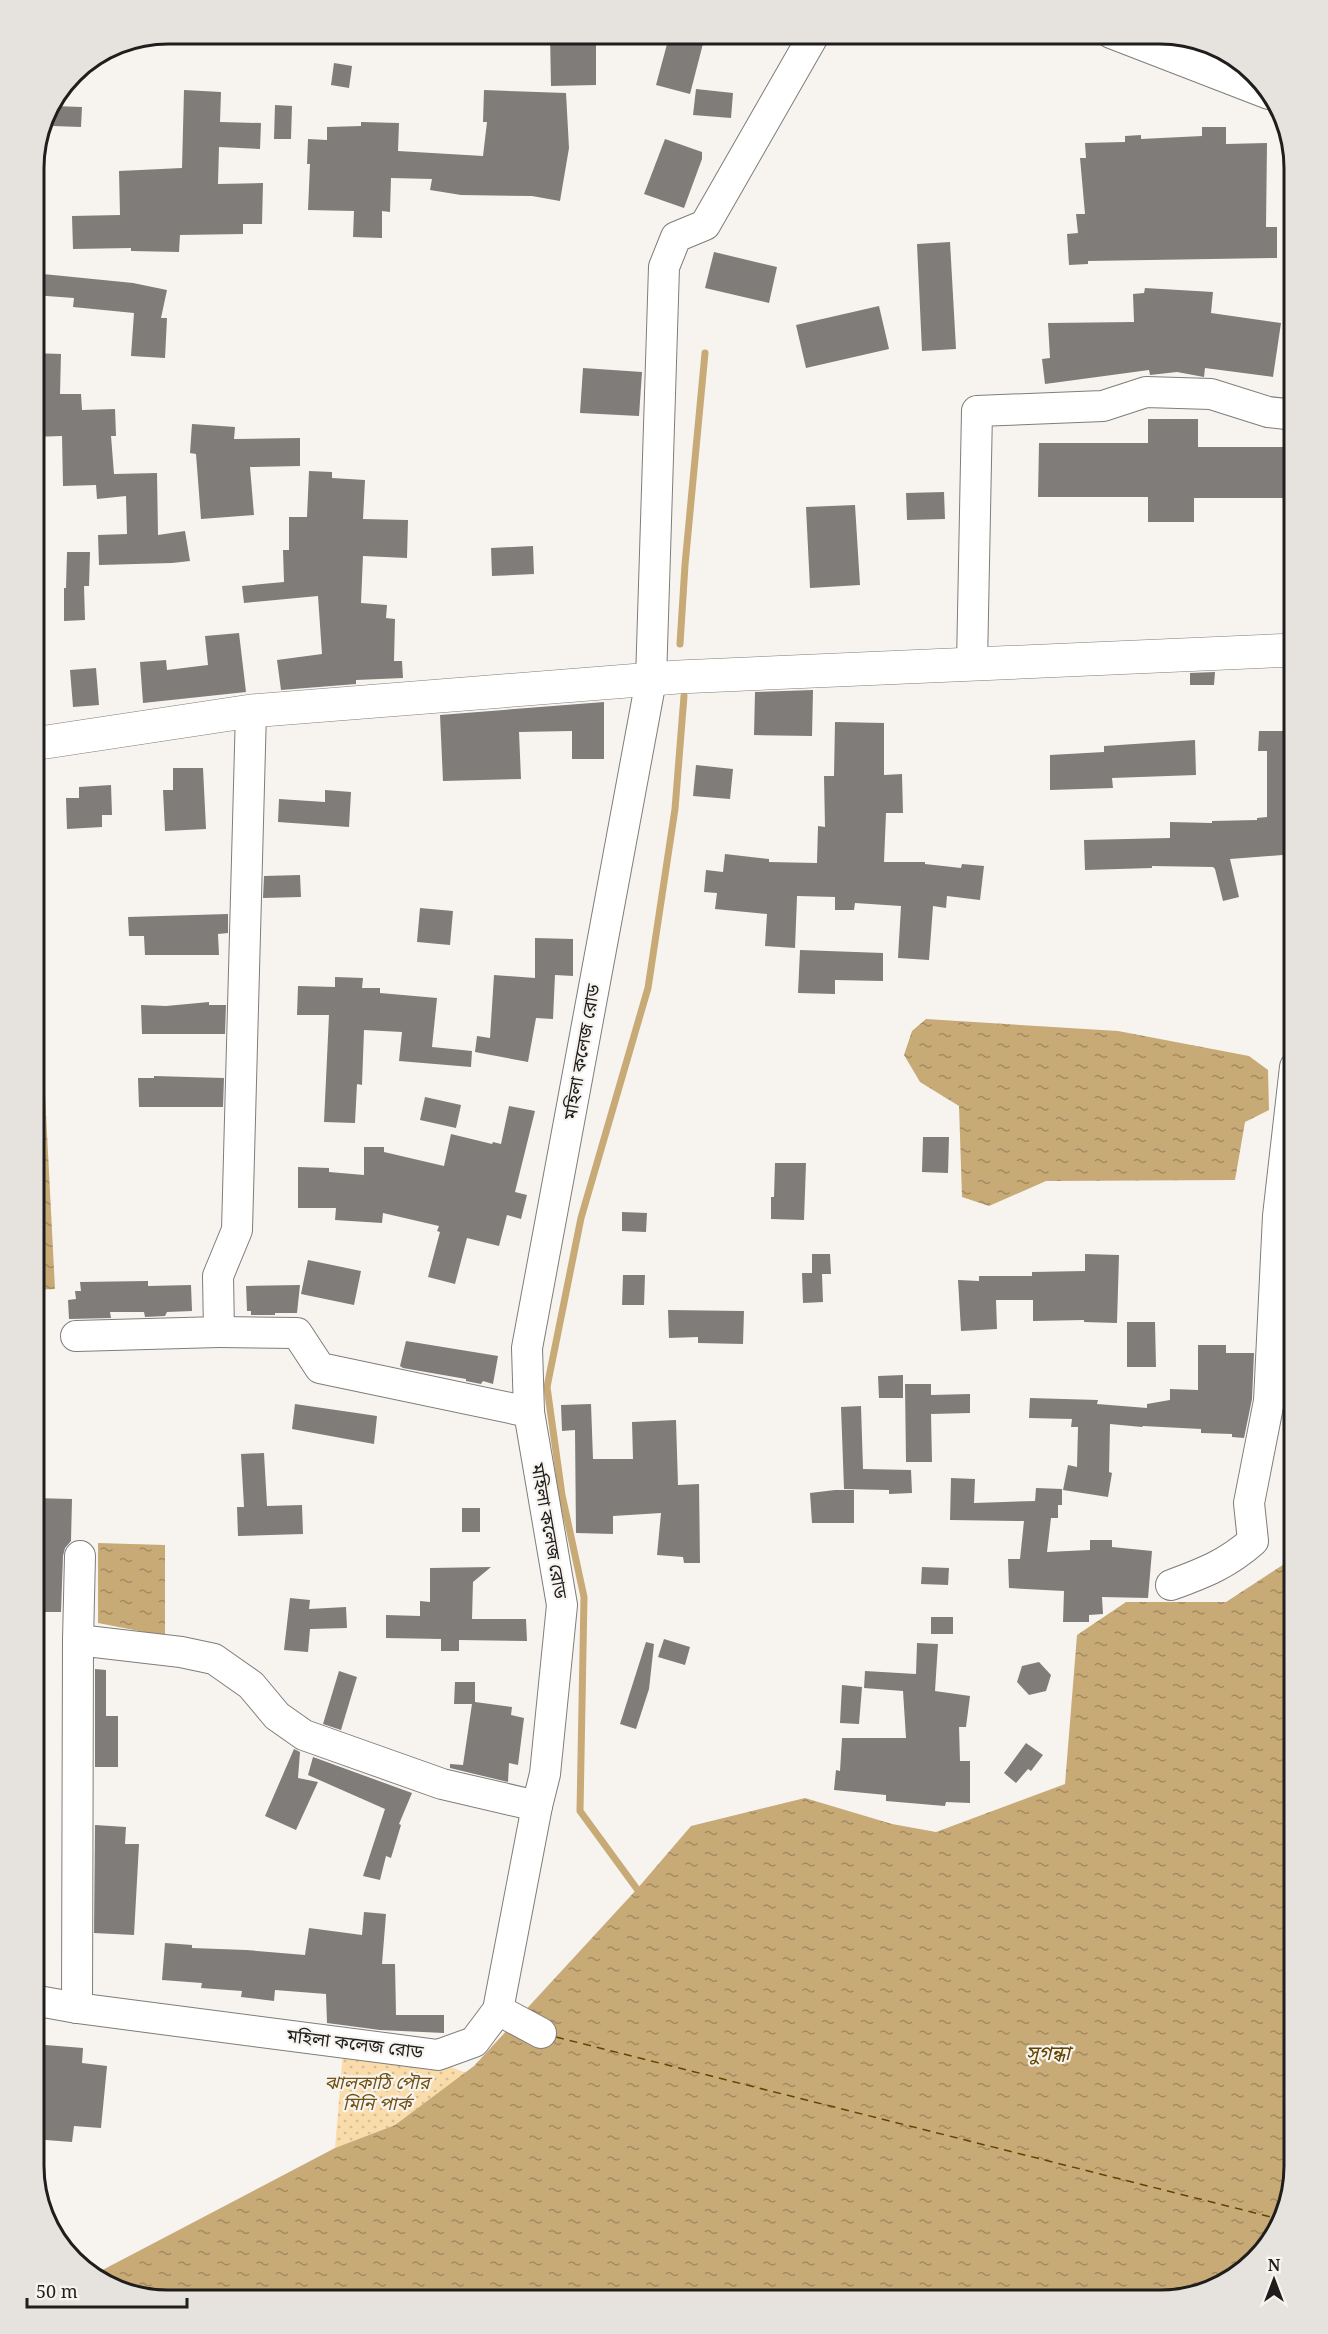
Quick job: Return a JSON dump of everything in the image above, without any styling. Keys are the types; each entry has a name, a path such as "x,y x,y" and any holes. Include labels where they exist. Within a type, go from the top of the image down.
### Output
{"main road":[{"path":"44,742 251,711 678,676 1284,650"}],"street":[{"name":"মহিলা কলেজ রোড","path":"44,2002 438,2055 474,2042 498,2010 545,1774 562,1605 529,1412 527,1348 651,680 664,267 676,237 705,225 809,44"},
{"path":"1139,44 1256,89"},
{"path":"972,664 977,411 1103,406 1146,392 1212,394 1268,412 1284,414"},
{"path":"219,1332 218,1276 237,1230 251,711"},
{"path":"1284,1163 1278,1216 1284,1240"},
{"path":"1171,1585 1210,1571 1234,1558 1253,1541 1249,1503 1269,1401 1284,1266"},
{"path":"76,1336 219,1332 297,1333 320,1368 529,1412"},
{"path":"77,2008 80,1556"},
{"path":"78,1640 181,1652 214,1659 251,1685 277,1716 304,1735 442,1784 537,1806"},
{"path":"498,2010 541,2033"}],"green space":[{"name":"ঝালকাঠি পৌর মিনি পার্ক","path":"343,2052 443,2064 466,2073 395,2125 335,2148"}],"water":[{"path":"926,1019 1118,1031 1249,1056 1268,1070 1269,1110 1245,1122 1235,1180 1046,1181 989,1206 962,1197 959,1106 920,1082 904,1055 912,1031"},
{"path":"44,1074 55,1289 44,1290"},
{"path":"98,1543 165,1545 165,1636 98,1623"},
{"name":"সুগন্ধা","path":"1284,1564 1283,2183 1278,2206 1264,2235 1252,2250 1244,2250 1244,2258 1229,2270 1200,2284 1169,2290 159,2290 128,2284 101,2271 335,2148 395,2125 474,2066 637,1889 691,1826 805,1798 892,1824 936,1832 1065,1784 1077,1635 1126,1602 1226,1602"}],"building":[{"path":"550,44 596,44 596,85 551,86"},
{"path":"667,44 703,44 690,94 656,85"},
{"path":"334,63 352,66 349,88 331,85"},
{"path":"696,89 733,93 731,118 693,115"},
{"path":"184,90 221,92 220,122 261,123 260,149 219,147 218,184 263,183 262,224 243,224 243,234 180,235 179,252 131,251 131,248 73,249 72,216 120,215 119,171 182,168"},
{"path":"484,90 566,93 569,148 560,201 532,196 461,195 430,190 432,179 391,178 390,212 382,211 382,238 353,237 354,211 308,210 310,164 307,164 308,139 327,140 327,127 361,126 361,122 399,123 398,151 483,156 487,122 483,122"},
{"path":"275,105 292,106 291,139 274,139"},
{"path":"60,106 82,107 81,127 53,126"},
{"path":"1202,127 1226,127 1226,144 1267,143 1266,227 1277,227 1277,258 1088,261 1088,264 1069,265 1067,234 1078,233 1076,214 1085,214 1080,158 1086,158 1085,143 1125,142 1125,136 1141,135 1141,139 1202,136"},
{"path":"665,139 702,152 702,159 684,208 644,194"},
{"path":"950,242 956,349 922,351 917,244"},
{"path":"714,252 777,267 769,303 705,288"},
{"path":"44,274 133,283 167,290 161,318 167,318 165,358 131,356 134,313 73,307 74,298 44,296"},
{"path":"1145,288 1213,292 1211,313 1281,323 1273,377 1205,368 1204,377 1177,372 1150,375 1149,370 1045,384 1042,359 1050,358 1048,323 1134,322 1133,294 1144,293"},
{"path":"879,306 889,349 806,368 796,325"},
{"path":"44,353 61,354 60,394 81,394 82,410 115,409 116,436 111,436 114,474 157,473 158,535 185,531 190,561 99,565 98,535 127,534 126,496 97,499 96,485 63,486 62,436 44,437"},
{"path":"583,368 642,372 639,416 580,413"},
{"path":"1148,419 1198,419 1198,447 1284,447 1284,498 1194,498 1194,522 1148,522 1148,497 1038,497 1039,443 1148,443"},
{"path":"192,424 235,427 234,439 300,438 300,466 250,467 254,515 201,519 196,454 190,453"},
{"path":"309,471 332,472 332,478 365,480 363,519 408,520 407,558 363,556 361,603 387,605 386,618 395,619 394,661 402,661 403,678 356,680 356,684 281,690 277,660 322,654 318,596 244,603 242,586 284,582 283,550 289,550 289,517 307,517"},
{"path":"944,492 945,519 907,520 906,493"},
{"path":"855,505 860,585 810,588 806,507"},
{"path":"533,546 534,574 492,576 491,548"},
{"path":"67,552 90,552 89,586 84,586 85,620 64,621"},
{"path":"239,633 246,692 143,703 140,662 166,660 167,670 208,665 205,636"},
{"path":"96,668 99,705 73,707 70,670"},
{"path":"1215,672 1214,685 1190,685 1190,673"},
{"path":"813,690 812,736 754,735 755,692"},
{"path":"604,702 604,759 572,759 572,731 519,732 521,779 443,781 440,715"},
{"path":"835,722 884,723 884,775 902,774 903,813 886,813 884,862 925,862 925,864 961,868 962,864 984,866 980,900 947,896 946,908 933,906 929,960 898,958 901,906 855,903 854,910 835,910 835,897 797,896 795,948 765,946 767,914 715,909 717,893 704,892 706,870 723,872 725,854 769,859 769,862 817,863 818,826 825,827 824,776 834,776"},
{"path":"1259,731 1284,731 1284,855 1230,859 1239,897 1223,901 1213,867 1152,866 1152,868 1085,870 1084,840 1170,838 1170,822 1212,823 1212,821 1257,820 1257,818 1267,817 1267,751 1258,751"},
{"path":"1195,740 1196,775 1112,778 1113,788 1050,790 1050,755 1104,752 1104,746"},
{"path":"696,765 733,769 730,799 693,796"},
{"path":"173,768 203,768 206,829 165,831 163,790 173,790"},
{"path":"111,785 112,815 102,815 102,827 67,829 66,798 79,798 79,787"},
{"path":"325,790 351,792 349,827 278,822 279,799 325,802"},
{"path":"300,875 301,897 263,898 264,876"},
{"path":"420,908 453,911 450,945 417,942"},
{"path":"228,914 228,933 218,934 219,955 145,955 144,936 129,936 128,917"},
{"path":"535,938 573,939 573,976 555,975 553,1019 536,1018 528,1062 475,1052 477,1036 490,1038 494,975 535,978"},
{"path":"800,950 883,953 883,981 835,980 835,994 798,993"},
{"path":"335,977 363,978 362,988 380,988 380,993 437,998 432,1047 472,1051 471,1067 399,1061 402,1032 364,1030 362,1085 357,1084 355,1123 324,1122 329,1015 297,1015 298,986 335,987"},
{"path":"209,1002 209,1005 226,1005 225,1034 142,1034 141,1005 166,1006"},
{"path":"154,1076 224,1078 223,1107 139,1107 138,1078 154,1078"},
{"path":"425,1097 461,1105 456,1128 420,1120"},
{"path":"509,1106 535,1111 515,1192 527,1195 521,1219 507,1215 499,1246 467,1238 455,1284 428,1277 440,1232 437,1231 439,1226 383,1213 382,1223 335,1220 336,1208 298,1208 298,1167 329,1168 329,1172 364,1175 364,1147 384,1147 384,1152 444,1166 451,1134 501,1144"},
{"path":"923,1137 949,1137 948,1173 922,1172"},
{"path":"775,1163 806,1163 804,1220 771,1219"},
{"path":"622,1212 647,1213 646,1232 622,1231"},
{"path":"812,1254 830,1254 831,1274 822,1274 823,1302 803,1303 802,1273 812,1273"},
{"path":"1085,1254 1119,1255 1117,1323 1084,1322 1084,1320 1033,1321 1033,1300 996,1300 997,1329 961,1331 958,1280 979,1281 979,1276 1032,1276 1032,1272 1085,1271"},
{"path":"308,1260 361,1271 354,1305 301,1294"},
{"path":"623,1275 645,1275 644,1305 622,1305"},
{"path":"148,1281 148,1286 191,1285 192,1311 167,1312 165,1316 145,1317 144,1312 110,1312 111,1318 69,1319 68,1300 76,1299 75,1291 81,1291 80,1282"},
{"path":"300,1285 297,1313 251,1315 251,1311 247,1311 246,1286"},
{"path":"668,1310 744,1311 743,1344 698,1343 698,1337 669,1338"},
{"path":"1127,1322 1155,1322 1156,1367 1127,1367"},
{"path":"406,1341 498,1356 493,1384 483,1381 481,1384 466,1381 466,1379 403,1368 400,1366"},
{"path":"1198,1345 1226,1345 1226,1353 1254,1353 1252,1399 1244,1438 1232,1437 1232,1434 1201,1433 1201,1429 1110,1424 1109,1472 1112,1473 1108,1497 1063,1490 1068,1465 1077,1467 1078,1427 1071,1427 1072,1419 1029,1418 1030,1398 1098,1400 1097,1404 1147,1408 1147,1404 1170,1400 1170,1389 1198,1390"},
{"path":"903,1375 903,1398 879,1398 878,1376"},
{"path":"905,1384 931,1384 931,1395 970,1394 970,1413 931,1414 932,1462 906,1462"},
{"path":"295,1404 377,1416 374,1444 292,1429"},
{"path":"591,1404 593,1459 633,1459 632,1422 676,1420 678,1485 699,1484 700,1563 684,1563 683,1557 657,1555 661,1513 613,1516 613,1534 576,1533 575,1430 562,1431 561,1405"},
{"path":"861,1406 863,1469 911,1470 912,1493 889,1494 889,1490 844,1489 841,1407"},
{"path":"264,1453 267,1506 302,1505 303,1534 238,1536 237,1507 244,1507 241,1454"},
{"path":"951,1478 975,1479 974,1503 1035,1501 1036,1488 1062,1489 1062,1505 1058,1505 1058,1518 1051,1518 1047,1552 1090,1550 1090,1540 1112,1540 1112,1547 1152,1551 1148,1598 1102,1597 1103,1614 1089,1615 1089,1622 1063,1622 1064,1591 1009,1588 1008,1559 1020,1559 1024,1521 950,1520"},
{"path":"854,1490 854,1523 812,1523 810,1493"},
{"path":"44,1498 72,1499 71,1541 65,1548 63,1556 61,1612 44,1612"},
{"path":"462,1508 480,1508 480,1532 462,1532"},
{"path":"491,1567 473,1582 472,1619 526,1619 527,1641 459,1640 459,1651 441,1651 441,1639 386,1638 386,1615 420,1616 420,1601 430,1602 430,1568"},
{"path":"922,1567 949,1568 948,1585 921,1584"},
{"path":"290,1598 310,1600 309,1609 346,1607 347,1628 310,1629 308,1652 284,1650"},
{"path":"931,1617 953,1617 953,1634 931,1634"},
{"path":"664,1639 690,1647 685,1665 658,1657"},
{"path":"646,1642 654,1644 649,1689 636,1729 620,1724"},
{"path":"917,1643 938,1644 935,1691 970,1696 966,1727 959,1727 960,1761 970,1761 970,1803 946,1802 945,1806 886,1801 886,1795 834,1790 836,1770 840,1771 842,1738 906,1738 903,1691 864,1688 865,1671 916,1674"},
{"path":"1039,1662 1051,1675 1046,1691 1029,1695 1017,1682 1022,1666"},
{"path":"95,1669 106,1670 106,1716 118,1716 118,1767 95,1767"},
{"path":"339,1671 357,1677 341,1730 323,1724"},
{"path":"455,1682 475,1682 475,1702 512,1707 511,1715 524,1718 518,1765 509,1763 508,1782 450,1768 450,1764 463,1765 472,1704 454,1704"},
{"path":"842,1685 862,1687 859,1724 840,1723"},
{"path":"1026,1743 1043,1755 1031,1771 1028,1769 1016,1783 1004,1773"},
{"path":"294,1749 300,1752 298,1778 318,1782 296,1830 265,1816"},
{"path":"313,1757 412,1793 399,1824 401,1825 391,1858 386,1856 380,1880 363,1876 385,1809 308,1775"},
{"path":"95,1825 126,1827 125,1844 139,1844 134,1935 94,1933"},
{"path":"364,1912 386,1914 382,1964 395,1964 396,2015 444,2015 444,2033 380,2030 327,2023 326,1994 275,1990 274,2001 241,1997 242,1991 201,1988 202,1983 162,1980 165,1943 192,1945 192,1948 305,1955 309,1928 362,1935"},
{"path":"44,2045 83,2048 82,2063 107,2066 101,2128 74,2126 72,2142 44,2140"}],"waterway":[{"path":"680,644 705,353"},
{"path":"637,1889 580,1811 584,1597 562,1495 547,1387 581,1218 648,988 675,809 684,696"}],"ferry route":[{"path":"556,2037 1273,2218"}]}
